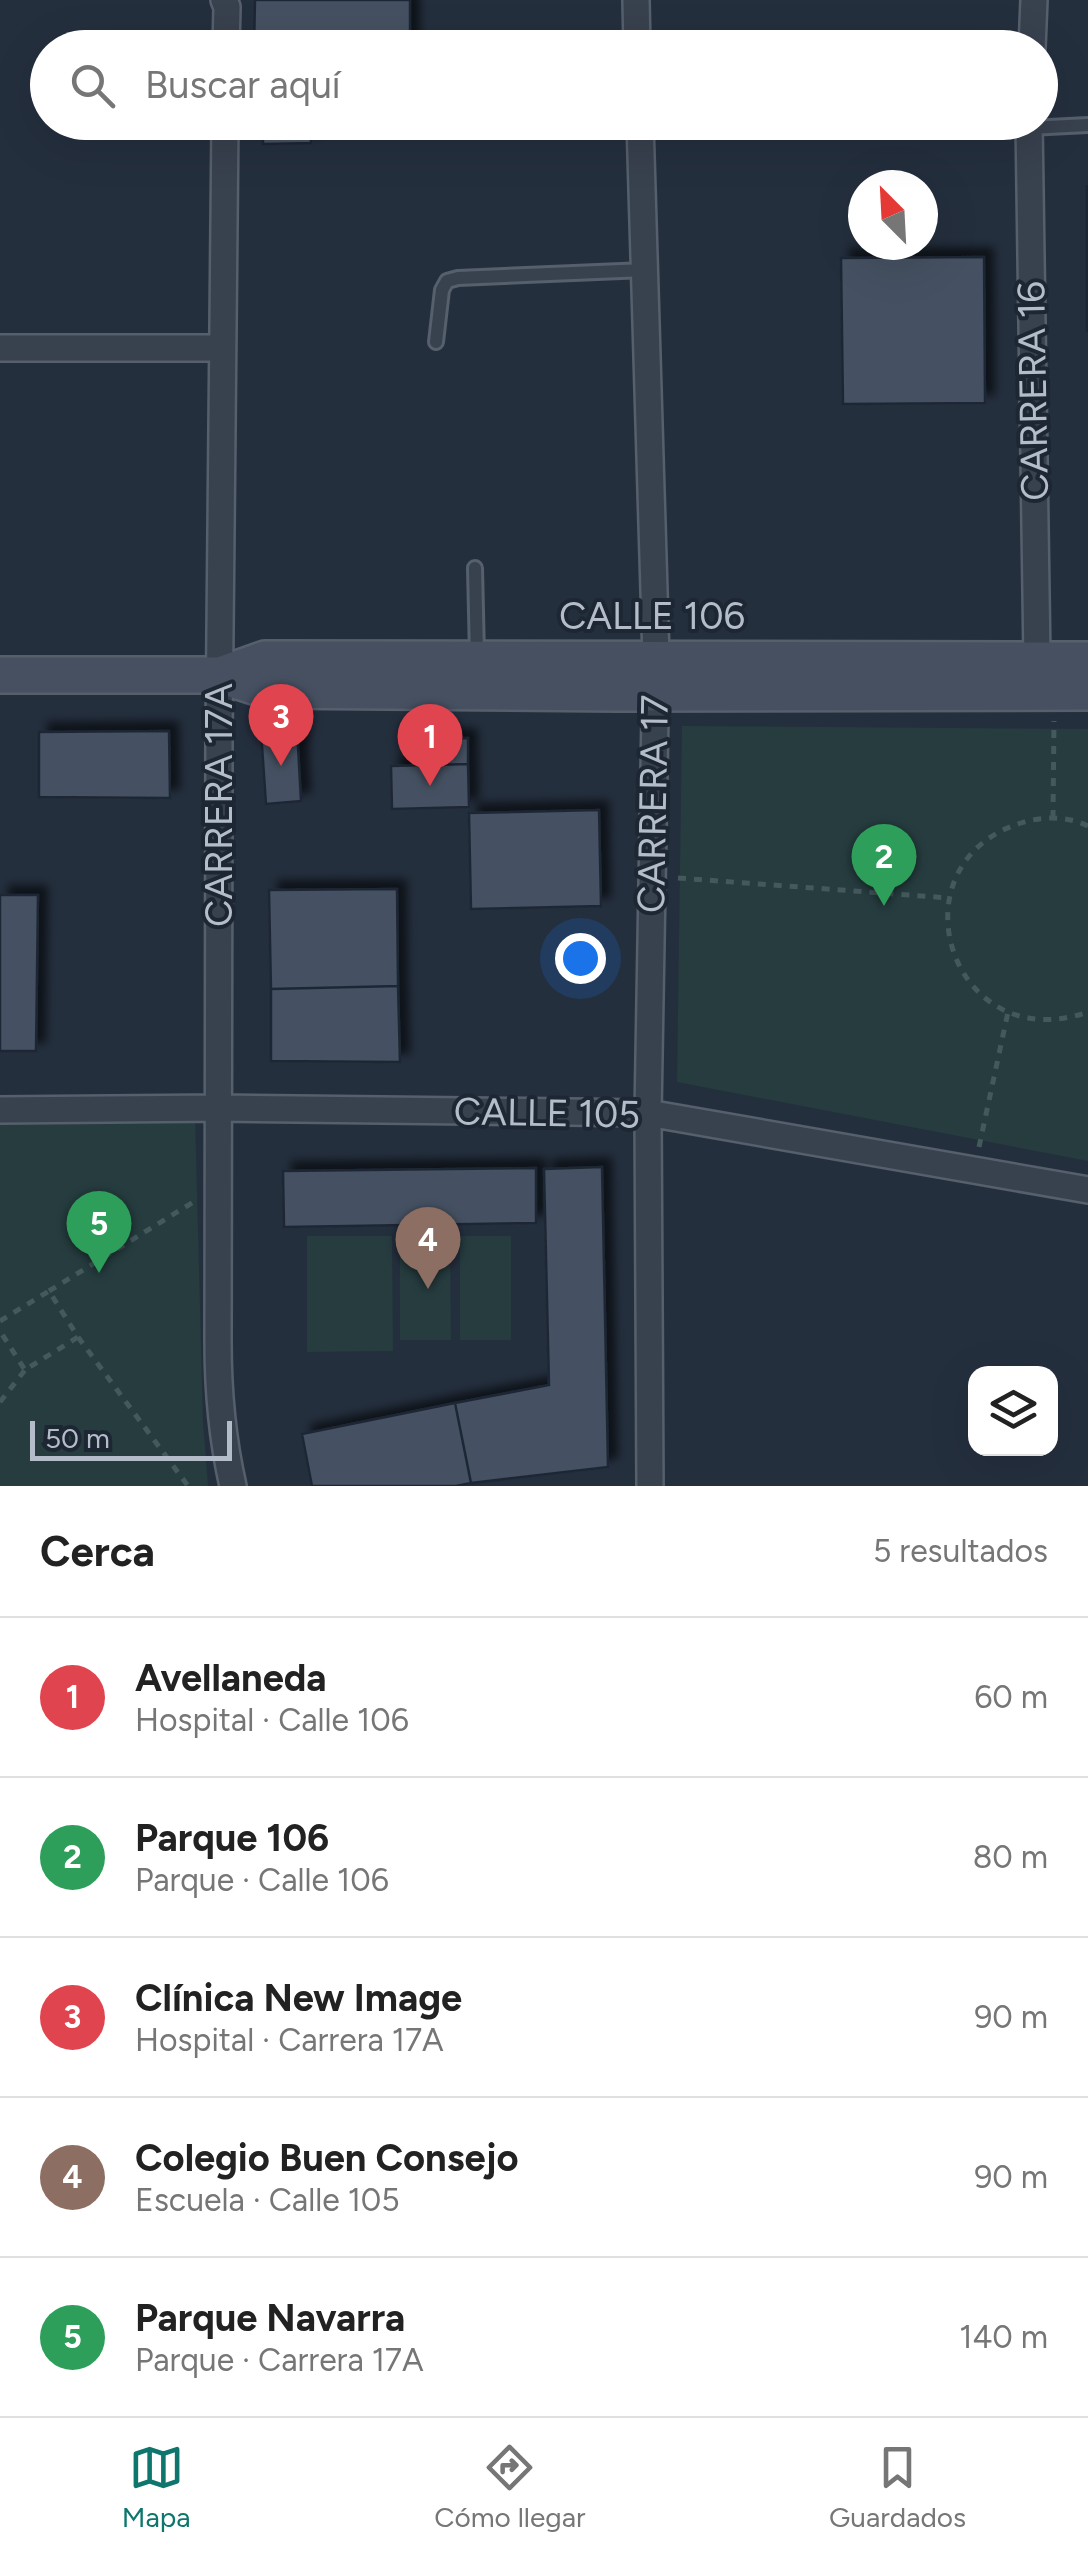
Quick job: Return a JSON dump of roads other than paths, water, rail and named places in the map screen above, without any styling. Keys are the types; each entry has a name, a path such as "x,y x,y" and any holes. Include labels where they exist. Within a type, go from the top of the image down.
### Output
{"main road":[{"name":"CALLE 106","path":"220,675 264,659 477,659 656,676 1088,692"},
{"name":"CALLE 106","path":"0,675 220,675 266,690 1088,660"}],"street":[{"path":"224,0 226,30"},
{"path":"636,0 637,30"},
{"path":"1033,30 1034,0"},
{"name":"CARRERA 17A","path":"225,140 218,1396 233,1486"},
{"name":"CARRERA 17","path":"641,140 656,676 648,1113 650,1486"},
{"name":"CARRERA 16","path":"1029,140 1038,660"},
{"path":"0,348 222,348"},
{"name":"CALLE 105","path":"0,1110 219,1108 648,1113 1088,1190"}],"lane":[{"path":"1058,125 1088,124"},
{"path":"436,342 442,290 448,281 646,270"},
{"path":"475,568 477,659"}],"place":[{"name":"Clínica New Image","path":"281,766"},
{"name":"Avellaneda","path":"430,786"},
{"name":"Parque 106","path":"884,906"},
{"name":"Parque Navarra","path":"99,1273"},
{"name":"Colegio Buen Consejo","path":"428,1289"}]}
